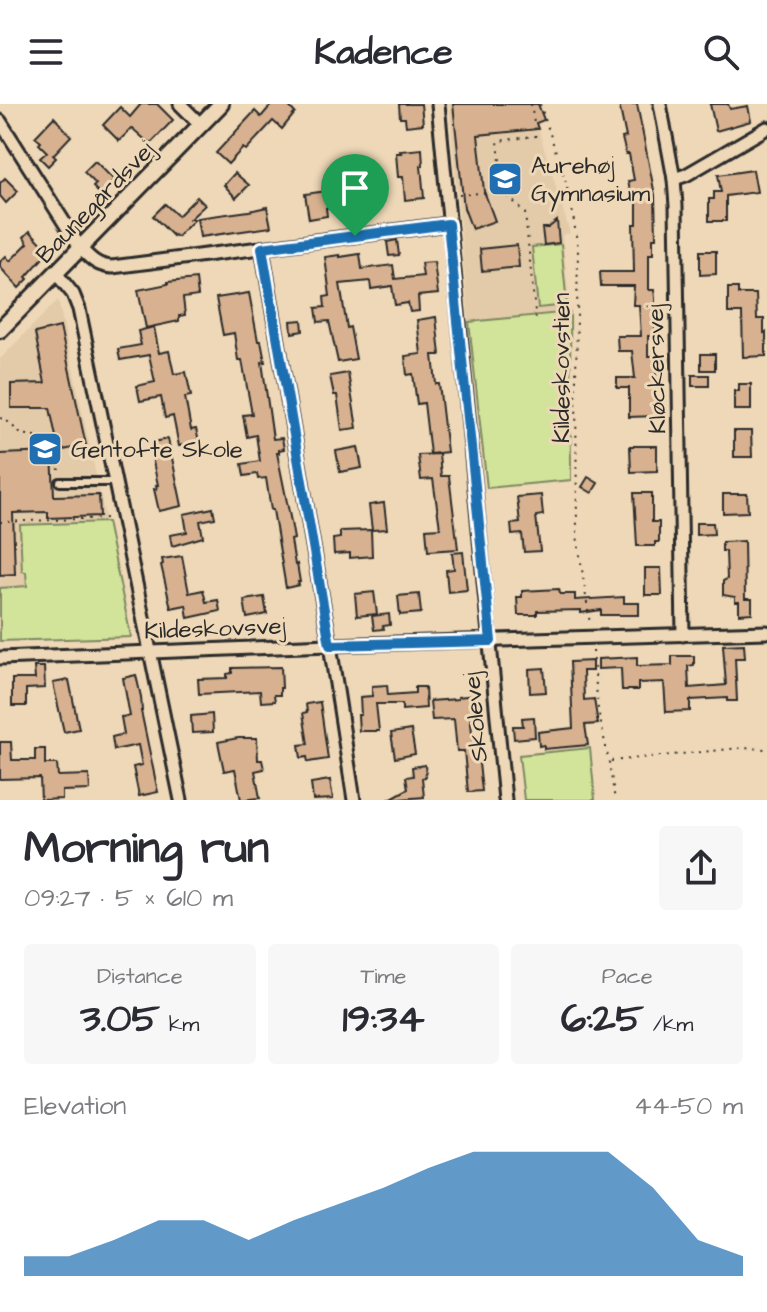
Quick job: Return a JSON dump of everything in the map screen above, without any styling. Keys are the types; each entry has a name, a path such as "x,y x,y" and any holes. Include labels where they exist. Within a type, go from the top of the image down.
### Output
{"street":[{"path":"180,104 201,125"},
{"name":"Baunegårdsvej","path":"0,330 221,104"},
{"name":"Skolevej","path":"438,104 505,800"},
{"name":"Kløckersvej","path":"660,104 676,206 683,635"},
{"path":"0,121 81,249 102,266 448,224"},
{"path":"674,179 767,128"},
{"path":"262,248 354,800"},
{"path":"56,273 73,294 79,309 181,800"},
{"name":"Kildeskovsvej","path":"0,658 767,632"}],"lane":[{"path":"60,482 114,482"}],"path":[{"path":"531,104 536,136 498,141 503,191 525,213 536,322"},
{"name":"Kildeskovstien","path":"540,104 565,179 578,248 577,535 592,637 598,709 615,800"},
{"path":"446,196 503,191"},
{"path":"0,418 21,434 50,438 57,454 60,482"},
{"path":"0,522 122,518"},
{"path":"609,762 741,748 767,749"}],"shaded area":[{"name":"Aurehøj Gymnasium","path":"449,104 533,104 570,233 562,235 570,312 469,322"},
{"name":"Gentofte Skole","path":"58,300 131,637 0,641 0,359"}],"green space":[{"path":"561,244 567,305 538,308 532,247"},
{"path":"570,312 571,480 487,488 469,322"},
{"path":"107,522 131,637 0,641 0,588 27,586 26,572 22,571 20,525"},
{"path":"590,748 595,800 524,800 519,755"}],"building":[{"path":"141,104 157,104 173,120 150,144 132,128 119,141 103,125 120,107 130,117"},
{"path":"272,104 287,104 295,113 282,129 273,121 228,164 216,153 255,111 261,117"},
{"path":"399,104 421,104 423,124 406,126 405,118 400,118"},
{"path":"453,104 538,104 544,120 536,123 538,129 478,135 484,191 495,221 472,229 464,208"},
{"path":"619,104 637,104 655,195 656,238 653,238 653,254 649,254 649,290 654,290 655,336 648,336 648,356 656,356 656,416 629,417 629,388 617,388 617,378 635,378 632,351 618,351 617,336 641,336 639,305 633,305 634,286 601,286 600,272 634,272 633,224 637,224 637,194 631,196 628,181 634,180 622,138 626,137"},
{"path":"710,104 728,104 730,109 748,106 751,121 716,131"},
{"path":"54,117 71,136 53,155 56,158 48,166 40,158 47,152 35,137"},
{"path":"422,149 424,198 405,200 403,177 398,177 396,153"},
{"path":"95,161 114,180 100,194 93,187 96,184 84,172"},
{"path":"753,170 757,192 726,196 726,221 709,221 709,199 714,199 714,192 721,192 718,175"},
{"path":"235,173 249,185 236,198 224,185"},
{"path":"5,178 18,191 6,203 0,196 0,183"},
{"path":"362,186 364,203 326,208 327,216 309,219 305,194"},
{"path":"197,197 205,205 177,237 153,216 165,204 178,216"},
{"path":"267,207 271,227 200,237 197,218"},
{"path":"557,221 559,243 544,245 542,228 548,228"},
{"path":"30,231 49,251 19,288 0,267 0,262 6,256 10,261 28,243 24,237"},
{"path":"397,240 399,255 389,256 387,242"},
{"path":"517,245 519,267 482,271 480,249"},
{"path":"700,251 716,251 716,274 700,275"},
{"path":"360,254 362,269 393,265 395,279 423,276 421,263 434,262 438,294 418,296 419,311 410,312 408,303 395,305 392,286 371,289 370,281 340,284 356,359 338,362 329,321 318,322 316,308 325,307 324,297 330,296 325,257"},
{"path":"196,279 198,296 183,298 185,315 179,316 179,321 146,328 138,290"},
{"path":"728,288 738,288 738,294 756,294 757,319 764,319 766,356 743,357 742,313 728,313"},
{"path":"249,293 265,362 262,362 273,439 282,438 284,449 277,453 300,582 286,588 266,478 258,479 257,474 244,476 242,464 260,461 256,435 247,437 243,415 252,414 242,360 238,360 234,333 223,335 216,298"},
{"path":"436,317 440,355 433,355 447,452 430,454 424,403 417,404 413,374 407,375 405,356 421,354 417,320"},
{"path":"302,320 303,331 292,333 291,321"},
{"path":"60,327 86,445 59,451 50,408 11,408 11,384 45,383 35,333"},
{"path":"154,327 159,353 169,351 174,374 186,372 191,396 185,397 191,430 196,429 199,442 179,446 173,416 165,418 161,397 140,401 137,386 155,382 149,355 120,360 118,349 141,345 138,331"},
{"path":"701,354 715,354 715,370 701,370"},
{"path":"348,373 357,428 342,430 337,395 334,395 330,376"},
{"path":"692,375 709,375 709,386 692,386"},
{"path":"739,384 751,384 751,410 734,410 734,391 739,391"},
{"path":"734,431 751,431 752,457 734,457"},
{"path":"168,439 182,506 159,511 154,489 158,485 149,443"},
{"path":"630,446 657,446 657,471 631,472"},
{"path":"358,447 362,468 340,472 336,451"},
{"path":"52,452 54,496 99,495 100,516 48,518 48,512 13,513 15,574 0,575 0,454"},
{"path":"439,454 441,476 449,476 458,549 428,551 426,529 440,528 433,479 421,480 418,455"},
{"path":"588,477 598,483 592,493 582,487"},
{"path":"634,493 652,493 652,522 659,522 659,542 655,542 655,546 637,546"},
{"path":"723,494 747,494 748,512 723,513"},
{"path":"541,495 543,515 536,516 540,551 524,552 522,534 512,535 511,524 520,523 517,497"},
{"path":"384,503 387,529 372,530 369,505"},
{"path":"213,508 215,518 200,521 203,537 172,546 170,535 187,532 184,514"},
{"path":"696,523 713,523 714,534 696,535"},
{"path":"371,530 372,556 350,558 350,553 334,554 333,539 340,538 340,531"},
{"path":"744,541 745,599 752,599 752,613 739,614 739,602 735,602 735,597 723,595 723,581 727,579 726,551 722,551 722,542"},
{"path":"463,552 467,590 448,592 446,570 454,569 452,553"},
{"path":"182,556 189,593 203,590 206,602 218,600 220,611 188,618 186,605 171,608 162,559"},
{"path":"645,568 661,568 662,595 645,595"},
{"path":"559,589 560,594 575,594 575,600 624,597 624,603 639,603 639,615 601,615 601,610 581,613 581,610 537,611 537,615 518,615 517,597 522,597 522,591"},
{"path":"374,592 377,614 357,616 355,594"},
{"path":"419,594 421,613 400,615 398,596"},
{"path":"264,597 267,614 247,618 244,600"},
{"path":"389,614 390,625 374,630 372,616"},
{"path":"744,644 745,658 735,658 737,701 727,701 727,698 690,700 690,711 666,712 664,682 638,683 638,690 622,690 621,668 598,669 598,659 637,657 637,666 672,665 672,656 694,656 694,665 688,666 689,688 726,685 723,645"},
{"path":"592,661 592,671 583,671 584,700 594,699 598,724 585,725 588,745 544,749 544,745 539,746 538,732 573,728 570,662"},
{"path":"34,667 44,667 45,688 26,689 26,706 12,706 12,679 35,679"},
{"path":"281,667 282,688 280,695 274,695 275,701 261,702 260,691 199,694 198,679 227,678 232,668"},
{"path":"544,668 546,692 530,693 529,669"},
{"path":"136,675 158,792 139,796 133,767 142,765 138,745 114,750 112,737 124,734 121,717 130,716 123,678"},
{"path":"69,680 79,729 64,732 53,683"},
{"path":"387,685 388,695 415,693 415,687 425,687 426,708 402,710 402,704 376,704 379,731 359,731 360,697 372,696 372,686"},
{"path":"475,695 476,711 470,712 482,791 468,792 464,751 457,751 454,719 432,720 430,701"},
{"path":"320,702 328,759 308,762 307,757 301,758 299,745 308,744 303,713 307,712 306,704"},
{"path":"212,714 213,732 192,733 191,716"},
{"path":"534,717 535,737 514,739 513,726 523,726 522,718"},
{"path":"411,730 415,754 395,758 391,733"},
{"path":"257,738 258,760 262,760 264,769 255,771 260,798 241,800 235,769 224,771 218,742"},
{"path":"0,742 11,742 12,760 35,760 35,749 45,749 45,764 57,764 58,776 89,775 90,790 62,791 62,799 41,800 40,778 0,779"},
{"path":"425,765 426,777 422,778 424,797 388,800 408,789 406,777 413,776 412,767"},
{"path":"330,780 333,799 313,800 311,783"}],"place":[{"name":"Aurehøj Gymnasium","path":"505,179"},
{"name":"Gentofte Skole","path":"45,449"}],"route":[{"path":"448,224 491,641 330,645 262,248 355,236 448,224"}]}
